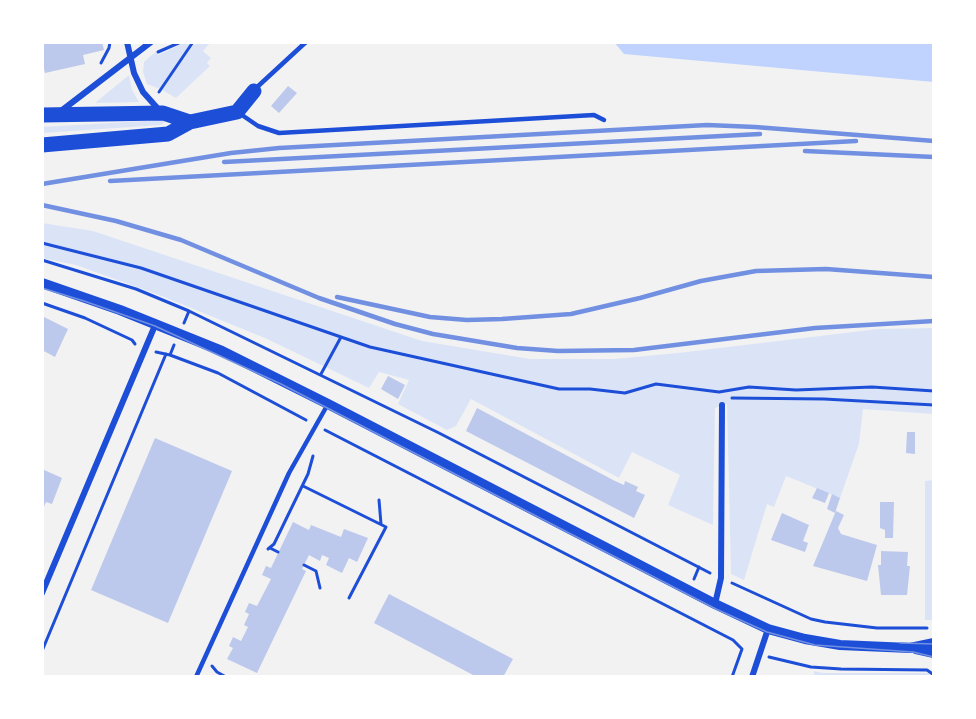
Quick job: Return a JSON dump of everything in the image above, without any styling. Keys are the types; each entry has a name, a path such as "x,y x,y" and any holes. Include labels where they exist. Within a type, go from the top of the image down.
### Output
{"main road":[{"path":"42,145 168,134 190,122 237,112 254,91"},
{"path":"49,115 163,113 190,122"}],"street":[{"path":"127,42 142,92 163,113"},
{"path":"49,115 152,42"},
{"path":"42,284 180,333 328,404 715,604 768,629 821,642 910,648 934,653"},
{"path":"42,593 156,323"},
{"path":"715,604 721,578 722,405"},
{"path":"752,677 768,629"},
{"path":"910,648 934,643"}],"lane":[{"path":"254,91 306,42"},
{"path":"237,112 258,126 279,133 594,115 604,120"},
{"path":"196,677 289,473 328,404"}],"path":[{"path":"95,69 103,61 110,42"},
{"path":"152,42 159,52 181,42"},
{"path":"161,89 193,42"},
{"path":"42,243 141,268 381,350 559,389 590,389 626,393 656,384 719,392 749,387 796,390 872,387 934,391"},
{"path":"42,260 136,289 189,311 523,476 721,578 811,619 877,628 934,628"},
{"path":"42,303 85,318 132,340 135,344"},
{"path":"42,651 168,355 189,311"},
{"path":"321,375 341,338"},
{"path":"156,352 218,373 733,640 742,649 812,667 927,670 934,675"},
{"path":"730,398 824,399 934,405"},
{"path":"302,486 386,527 349,598"},
{"path":"379,500 381,524"},
{"path":"270,548 278,552"},
{"path":"304,565 316,571 320,588"},
{"path":"732,677 742,649"}],"shaded area":[{"path":"186,42 191,43 160,89 147,84 143,72 144,62 156,52 158,55"},
{"path":"198,42 211,42 203,51 211,58 207,63 210,66 176,98 162,90 193,45"},
{"path":"129,75 132,90 139,102 95,103"},
{"path":"161,120 165,122 161,125 42,133 42,127"},
{"path":"42,223 93,231 422,341 530,359 614,359 878,329 934,328 934,414 863,409 859,444 840,498 786,476 774,507 767,504 744,580 731,574 727,404 715,408 713,525 668,505 680,475 632,452 619,478 471,399 456,426 447,430 398,404 409,380 379,372 369,388 265,338 159,295 76,265 42,258"},
{"path":"934,480 934,620 925,620 925,481"},
{"path":"814,671 823,673 928,673 934,677 814,677"}],"water":[{"path":"614,42 934,42 934,82 624,54"}],"building":[{"path":"42,42 102,42 104,50 83,55 85,64 45,73 42,61"},
{"path":"288,86 297,93 279,113 271,106"},
{"path":"42,316 68,329 55,357 42,350"},
{"path":"388,376 405,385 398,399 381,389"},
{"path":"477,408 615,481 624,485 625,481 638,487 636,491 645,495 634,518 466,431"},
{"path":"907,432 915,432 915,454 906,453"},
{"path":"155,438 232,471 168,623 91,590"},
{"path":"42,469 62,478 52,504 46,502 42,511"},
{"path":"817,488 829,493 825,503 812,498"},
{"path":"832,494 840,498 835,513 827,509"},
{"path":"880,502 894,502 893,538 885,538 885,530 880,528"},
{"path":"836,511 844,515 838,528 841,534 877,545 867,581 813,566"},
{"path":"782,513 809,525 803,541 808,543 805,552 771,540"},
{"path":"293,522 309,530 311,525 341,537 344,529 368,538 357,562 349,558 342,573 326,565 329,558 322,555 320,561 309,555 302,569 306,571 257,673 227,659 233,648 229,646 233,637 241,641 248,627 244,625 249,614 245,612 249,603 257,606 271,579 262,575 266,566 271,568"},
{"path":"881,551 908,552 907,566 910,566 907,595 881,595 878,565 881,565"},
{"path":"389,594 513,659 503,677 477,677 374,623"}],"tram line":[{"path":"42,288 155,326 281,384 716,609 767,632 815,645 913,652 934,657"},
{"path":"900,643 934,644"}],"railway":[{"path":"42,184 231,153 279,148 707,125 934,141"},
{"path":"224,162 760,134"},
{"path":"110,181 856,141"},
{"path":"805,151 934,157"},
{"path":"42,205 116,221 181,240 319,298 395,324 433,334 517,348 558,351 634,350 815,328 934,321"},
{"path":"337,297 430,317 467,320 502,319 571,314 701,281 756,271 826,269 934,277"}]}
